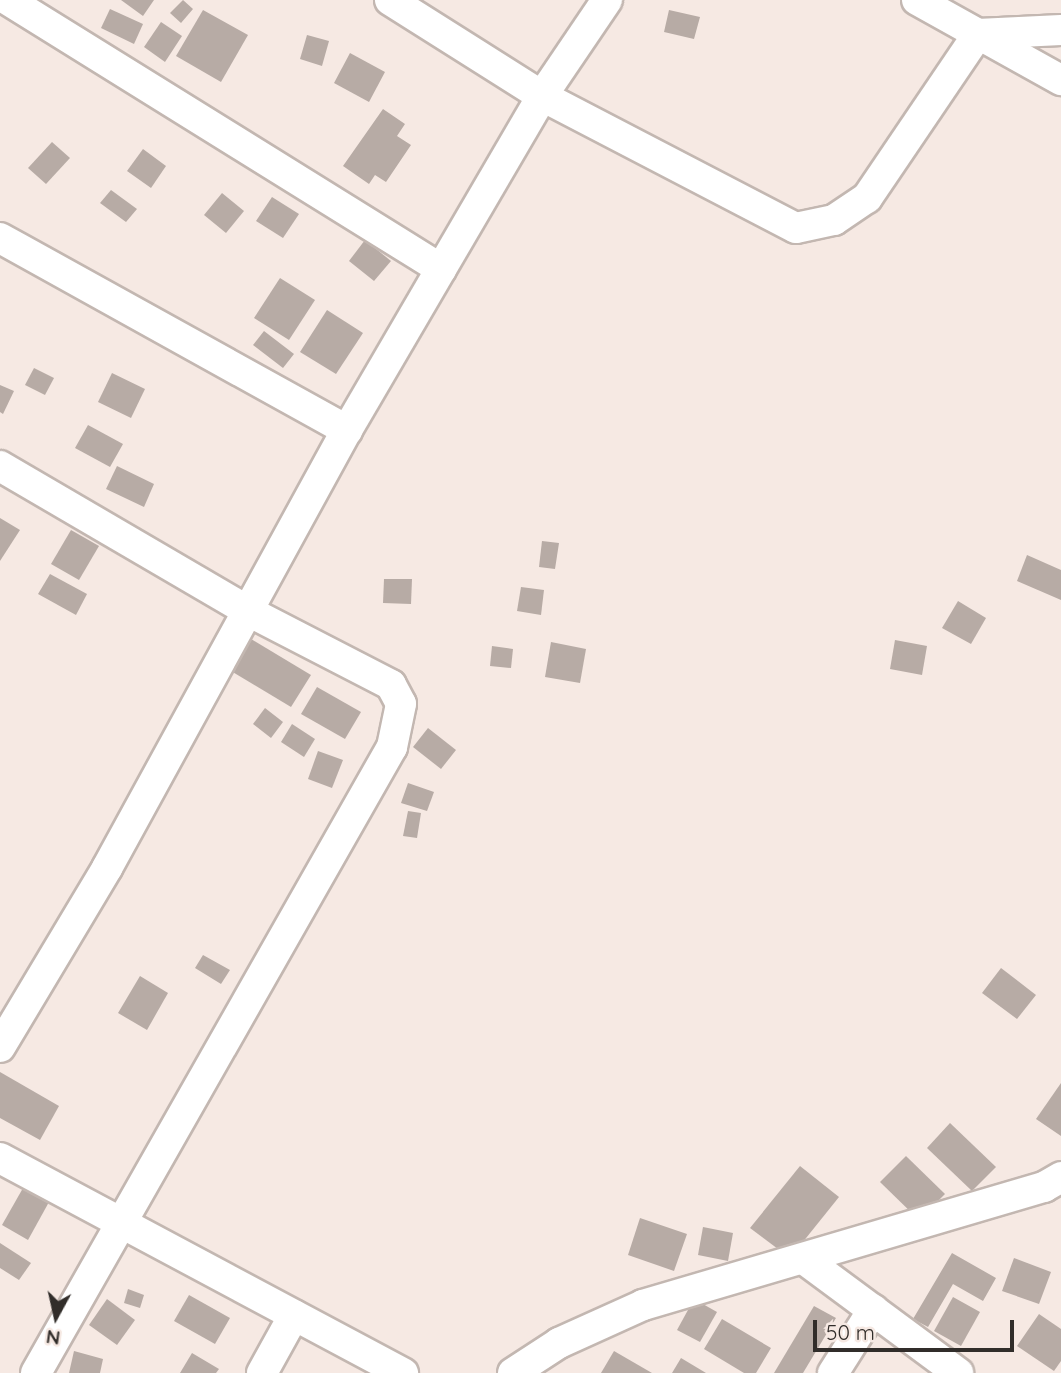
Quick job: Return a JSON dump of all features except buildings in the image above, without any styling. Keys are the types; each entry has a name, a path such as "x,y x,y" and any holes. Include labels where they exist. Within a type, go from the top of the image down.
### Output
{"street":[{"path":"8,0 441,269"},
{"path":"390,0 542,96 796,229 834,220 867,198 978,34"},
{"path":"0,1047 107,868 346,430 542,96 607,0"},
{"path":"917,0 1061,80"},
{"path":"978,34 1061,30"},
{"path":"0,238 346,430"},
{"path":"0,466 246,610 391,685 401,704 392,747 36,1373"},
{"path":"0,1158 402,1373"},
{"path":"513,1373 559,1343 643,1305 1055,1187"},
{"path":"804,1259 958,1373"},
{"path":"833,1373 873,1310"},
{"path":"262,1373 295,1315"}]}
